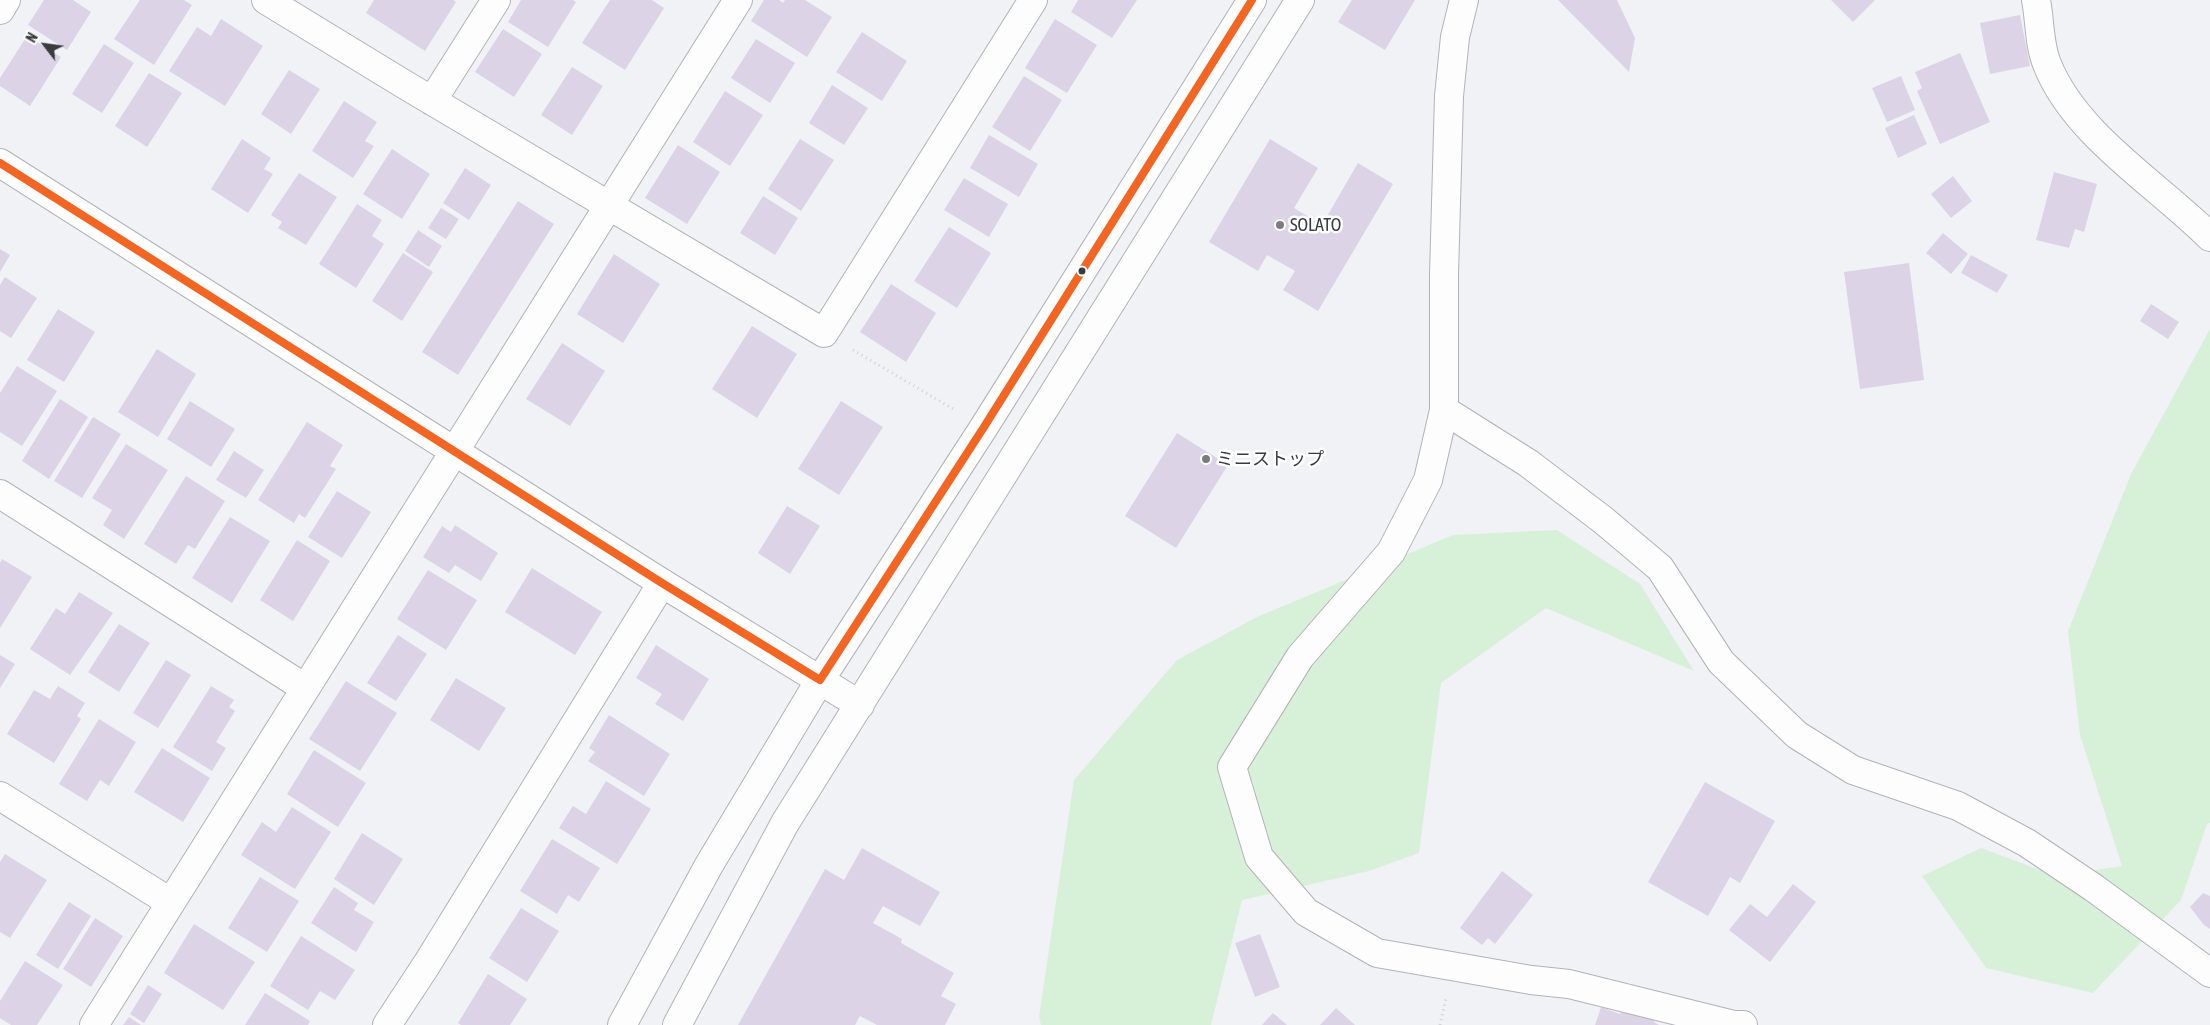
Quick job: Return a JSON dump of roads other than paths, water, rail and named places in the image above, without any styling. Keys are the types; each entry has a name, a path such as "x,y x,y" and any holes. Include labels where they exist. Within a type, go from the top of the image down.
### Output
{"street":[{"path":"0,10 6,0"},
{"path":"266,0 432,101 824,333 1033,0"},
{"path":"432,101 496,0"},
{"path":"94,1025 738,0"},
{"path":"622,1025 709,865 820,680 984,427 1252,0"},
{"path":"677,1025 785,822 1300,0"},
{"path":"1464,0 1455,37 1449,96 1444,275 1444,410 1428,480 1391,552 1300,657 1232,767 1259,857 1306,912 1377,953 1531,980 1568,984 1734,1025 1743,1025"},
{"path":"2036,0 2046,63 2068,101 2096,135 2210,237"},
{"path":"0,163 454,451 860,705"},
{"path":"1444,410 1528,463 1603,520 1660,568 1721,662 1797,735 1853,770 1958,806 2027,843 2094,888 2210,973"},
{"path":"0,494 305,688"},
{"path":"387,1025 427,964 662,582"},
{"path":"0,796 170,902"}],"place":[{"name":"SOLATO","path":"1280,225"},
{"name":"ミニストップ","path":"1206,459"}]}
